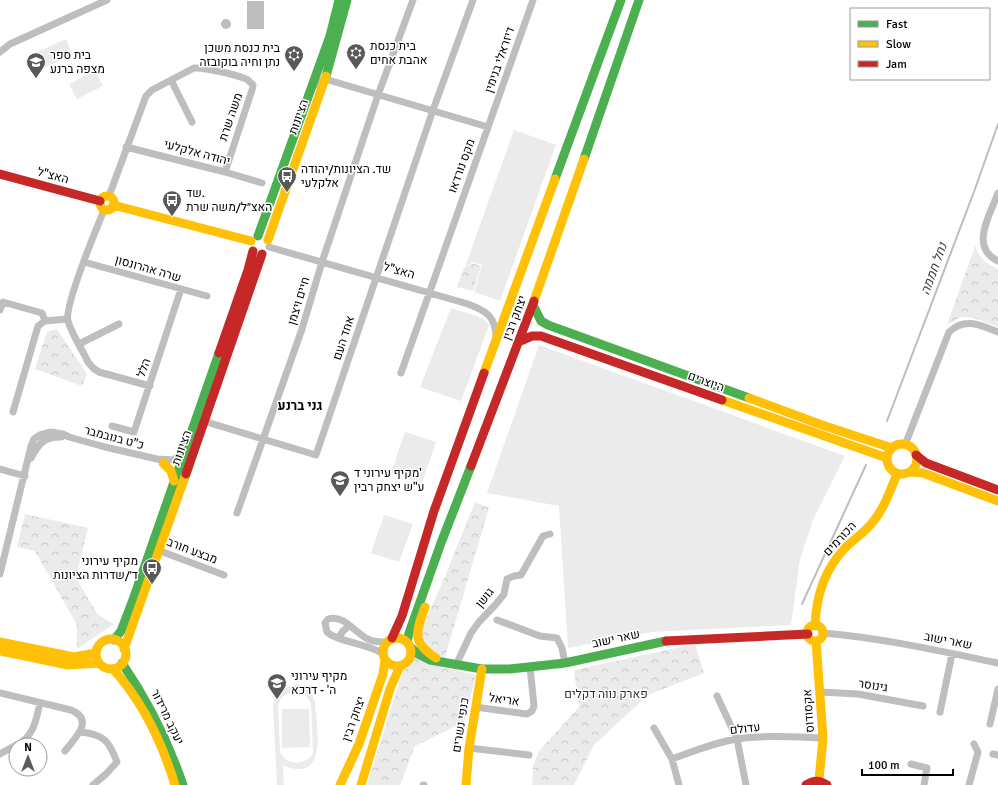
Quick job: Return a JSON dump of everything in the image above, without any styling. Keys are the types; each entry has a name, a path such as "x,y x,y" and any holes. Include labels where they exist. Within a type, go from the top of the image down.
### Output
{"street":[{"path":"0,52 10,44 107,0"},
{"name":"הציונות","path":"255,239 330,36 339,0"},
{"name":"הציונות","path":"268,244 325,79 344,17 347,0"},
{"name":"חיים ויצמן","path":"237,513 302,329 322,262 378,95 413,0"},
{"name":"אחד העם","path":"200,420 316,455 433,110 473,0"},
{"name":"דיזראלי בנימין","path":"488,127 533,0"},
{"name":"יצחק רבין","path":"389,640 402,616 434,511 621,0"},
{"name":"יצחק רבין","path":"409,644 409,633 533,305 639,0"},
{"path":"310,90 319,81 325,79 323,67 330,36"},
{"name":"משה שרת","path":"111,200 126,147 146,96 152,90 194,68 201,68 249,80 252,85 252,90 224,172"},
{"name":"מקס נורדאו","path":"325,79 488,127 401,373"},
{"path":"171,80 192,122"},
{"name":"יהודה אלקלעי","path":"126,147 262,183"},
{"name":"האצ\"ל","path":"0,174 100,201"},
{"path":"998,194 982,237 987,254 998,261"},
{"path":"104,210 100,206 100,201 104,196 111,200 255,239 264,237 268,244 266,251 258,253 251,247 255,239"},
{"path":"104,210 110,209 111,200"},
{"path":"104,210 69,306 67,319 88,362 93,368 99,372 150,386"},
{"name":"האצ\"ל","path":"268,244 322,262 481,309 489,314 495,326 495,346"},
{"name":"הציונות","path":"114,640 121,631 155,549 200,420 248,270 258,253"},
{"name":"שרה אהרונסון","path":"84,262 207,296"},
{"name":"הלל","path":"112,426 134,432 181,289"},
{"path":"0,310 3,302 42,313 45,321"},
{"name":"היוצרים","path":"533,305 541,321 545,323 822,425 892,448"},
{"path":"13,412 38,326 45,321 67,319"},
{"path":"905,445 949,332 954,327 970,323 998,332"},
{"path":"79,344 119,324"},
{"name":"היוצרים","path":"518,342 537,335 887,458"},
{"name":"כ\"ט בנובמבר","path":"0,574 27,465 34,451 43,441 51,437 69,437 163,463 173,465 180,463"},
{"path":"998,490 926,463 916,455 912,449 905,445 898,445 892,448 887,458 888,466 897,474 910,472 923,473 998,501"},
{"name":"הציונות","path":"124,649 134,624 174,481 180,463 188,452"},
{"name":"כ\"ט בנובמבר","path":"153,459 173,460 188,452"},
{"path":"910,472 915,466 916,455"},
{"path":"163,463 171,471 174,481"},
{"path":"0,469 25,476"},
{"name":"הכורמים","path":"815,626 817,598 820,586 826,573 834,561 873,521 883,505 897,474"},
{"name":"גושן","path":"456,665 471,633 504,594 507,579 521,575 543,536 550,534"},
{"name":"מבצע חורב","path":"155,549 224,575"},
{"path":"429,578 417,639 424,650 446,663"},
{"path":"331,618 335,618 344,622 370,640 389,640 398,637 409,644 411,651 410,658 402,665 393,666 383,656 366,645 332,636 327,632 325,626 326,621 331,618"},
{"name":"גושן","path":"497,620 540,636 557,638 562,648 565,663"},
{"path":"339,638 345,628 349,626"},
{"path":"815,626 820,627 823,633 822,638 816,641 810,639 808,634 810,627 815,626"},
{"name":"שאר ישוב","path":"823,633 848,635 998,663"},
{"name":"שאר ישוב","path":"402,665 430,660 482,669 510,669 565,663 668,640 808,634"},
{"path":"114,640 124,649 125,659 113,669 105,668 99,663 96,653 97,648 104,641 114,640"},
{"path":"383,656 383,647 389,640"},
{"name":"אקסודוס","path":"816,641 823,738 819,780"},
{"path":"0,642 74,657 96,653"},
{"name":"שאר ישוב","path":"409,644 418,654 430,660"},
{"path":"0,651 68,664 78,665 99,663"},
{"path":"940,712 952,654"},
{"name":"יצחק רבין","path":"340,785 359,744 383,674 383,656"},
{"name":"יעקב מרידור","path":"122,663 138,686 156,717 169,744 182,785"},
{"name":"יצחק רבין","path":"361,785 390,689 395,675 402,665"},
{"name":"אריאל","path":"475,706 527,714 532,711 534,706 530,667"},
{"name":"יעקב מרידור","path":"113,669 132,690 146,716 164,754 175,785"},
{"name":"כנפי נשרים","path":"466,785 468,748 482,669"},
{"path":"990,724 998,688"},
{"name":"גינוסר","path":"820,692 858,694 923,706"},
{"path":"0,693 78,713 82,719 83,725 80,732 65,751"},
{"path":"717,696 737,739 746,785"},
{"path":"27,737 30,735 35,725 40,703"},
{"path":"654,728 672,759 679,785"},
{"path":"80,732 92,733 110,745 117,762 93,785"},
{"name":"עדולם","path":"672,759 705,747 737,739 794,737 823,738"},
{"path":"969,785 978,752 974,744"},
{"path":"468,748 529,755"},
{"path":"910,764 927,768 924,785"},
{"path":"806,785 810,782 819,780 827,785"}],"green space":[{"path":"66,39 73,55 44,68 37,52"},
{"path":"95,71 103,86 77,99 69,84"},
{"path":"514,130 556,145 500,301 474,292 482,265 472,262 465,267"},
{"path":"975,246 984,260 998,269 998,327 974,318 961,317 947,325"},
{"path":"472,263 481,266 473,291 457,287 464,268"},
{"path":"451,308 482,318 489,325 461,401 420,387"},
{"path":"57,329 87,374 82,386 35,369 47,332"},
{"path":"539,345 845,456 813,520 800,559 791,625 652,632 568,648 559,506 487,493"},
{"path":"405,432 436,442 422,483 391,473"},
{"path":"475,502 489,508 442,667 476,675 464,722 415,746 400,785 367,785 402,674 443,581"},
{"path":"25,514 88,528 77,574 77,580 98,615 114,624 77,649 77,625 35,551 17,547"},
{"path":"384,515 413,524 399,562 371,553"},
{"name":"פארק נווה דקלים","path":"695,644 704,673 648,695 594,745 574,785 532,785 533,766 539,751 579,707 574,670"},
{"path":"297,684 304,687 311,693 314,699 318,742 313,761 308,767 298,769 289,768 283,765 284,785 277,785 273,704 279,693 285,688","holes":["295,691 305,695 311,704 313,754 305,761 296,763 287,760 280,752 278,705 282,697"]},
{"path":"282,709 309,709 310,747 282,748"}],"shaded area":[{"path":"247,1 264,1 264,29 247,29"},
{"path":"226,19 231,24 226,29 221,24"}],"waterway":[{"name":"נחל חממה","path":"887,421 975,189 998,124"},
{"name":"נחל חממה","path":"802,604 866,465"}],"traffic: fast":[{"path":"258,236 330,36 339,0"},
{"path":"326,76 347,0"},
{"path":"555,179 621,0"},
{"path":"584,159 639,0"},
{"path":"533,305 541,321 548,325 749,398"},
{"path":"114,640 121,631 134,597 219,353"},
{"path":"407,642 441,543 471,466"},
{"path":"410,647 418,654 430,660 482,669 510,669 565,663 666,641"},
{"path":"122,663 157,722 183,785"}],"traffic: slow":[{"path":"268,240 326,76"},
{"path":"534,301 584,159"},
{"path":"484,373 555,179"},
{"path":"104,196 110,196 114,200 114,203 114,206 110,210 104,210 100,206 100,200 104,196"},
{"path":"113,205 251,241"},
{"path":"749,398 822,425 892,448"},
{"path":"722,400 887,458"},
{"path":"902,444 913,448 917,459 913,470 902,474 891,470 887,459 891,448 902,444"},
{"path":"163,463 171,471 174,481"},
{"path":"910,472 923,473 998,501"},
{"path":"124,649 186,474"},
{"path":"815,626 819,594 827,574 838,556 866,530 876,518 886,500 897,474"},
{"path":"425,607 419,623 419,641 422,647 436,658"},
{"path":"815,625 822,630 823,633 818,640 815,641 808,636 807,633 812,626 815,625"},
{"path":"397,638 403,639 407,642 410,646 411,652 410,658 407,662 403,665 397,666 391,665 387,662 384,658 383,652 384,646 387,642 391,639 397,638"},
{"path":"111,639 121,644 126,654 121,664 111,669 101,664 96,654 101,644 111,639"},
{"path":"816,641 823,738 819,780"},
{"path":"0,642 74,657 96,653"},
{"path":"0,651 68,665 99,663"},
{"path":"340,785 359,744 383,674 385,660"},
{"path":"361,785 390,689 400,666"},
{"path":"113,669 134,695 150,723 158,738 175,785"},
{"path":"466,785 469,748 482,669"}],"traffic: jam":[{"path":"0,174 100,201"},
{"path":"219,353 248,270 253,251"},
{"path":"186,474 262,254"},
{"path":"471,466 534,301"},
{"path":"518,342 532,336 541,336 722,400"},
{"path":"392,638 402,616 434,511 484,373"},
{"path":"916,455 926,463 998,490"},
{"path":"666,641 808,634"},
{"path":"806,785 816,781 827,785"}],"place":[{"name":"בית כנסת אהבת אחים","path":"356,70"},
{"name":"בית כנסת משכן נתן וחיה בוקובזה","path":"294,72"},
{"name":"בית ספר מצפה ברנע","path":"36,79"},
{"name":"שד. הציונות/יהודה אלקלעי","path":"287,193"},
{"name":"שד. האצ״ל/משה שרת","path":"172,217"},
{"name":"מקיף עירוני ד' ע\"ש יצחק רבין","path":"340,497"},
{"name":"מקיף עירוני ד׳/שדרות הציונות","path":"152,585"},
{"name":"מקיף עירוני ה' - דרכא","path":"277,700"}],"district":[{"name":"גני ברנע","path":"300,406"}]}
